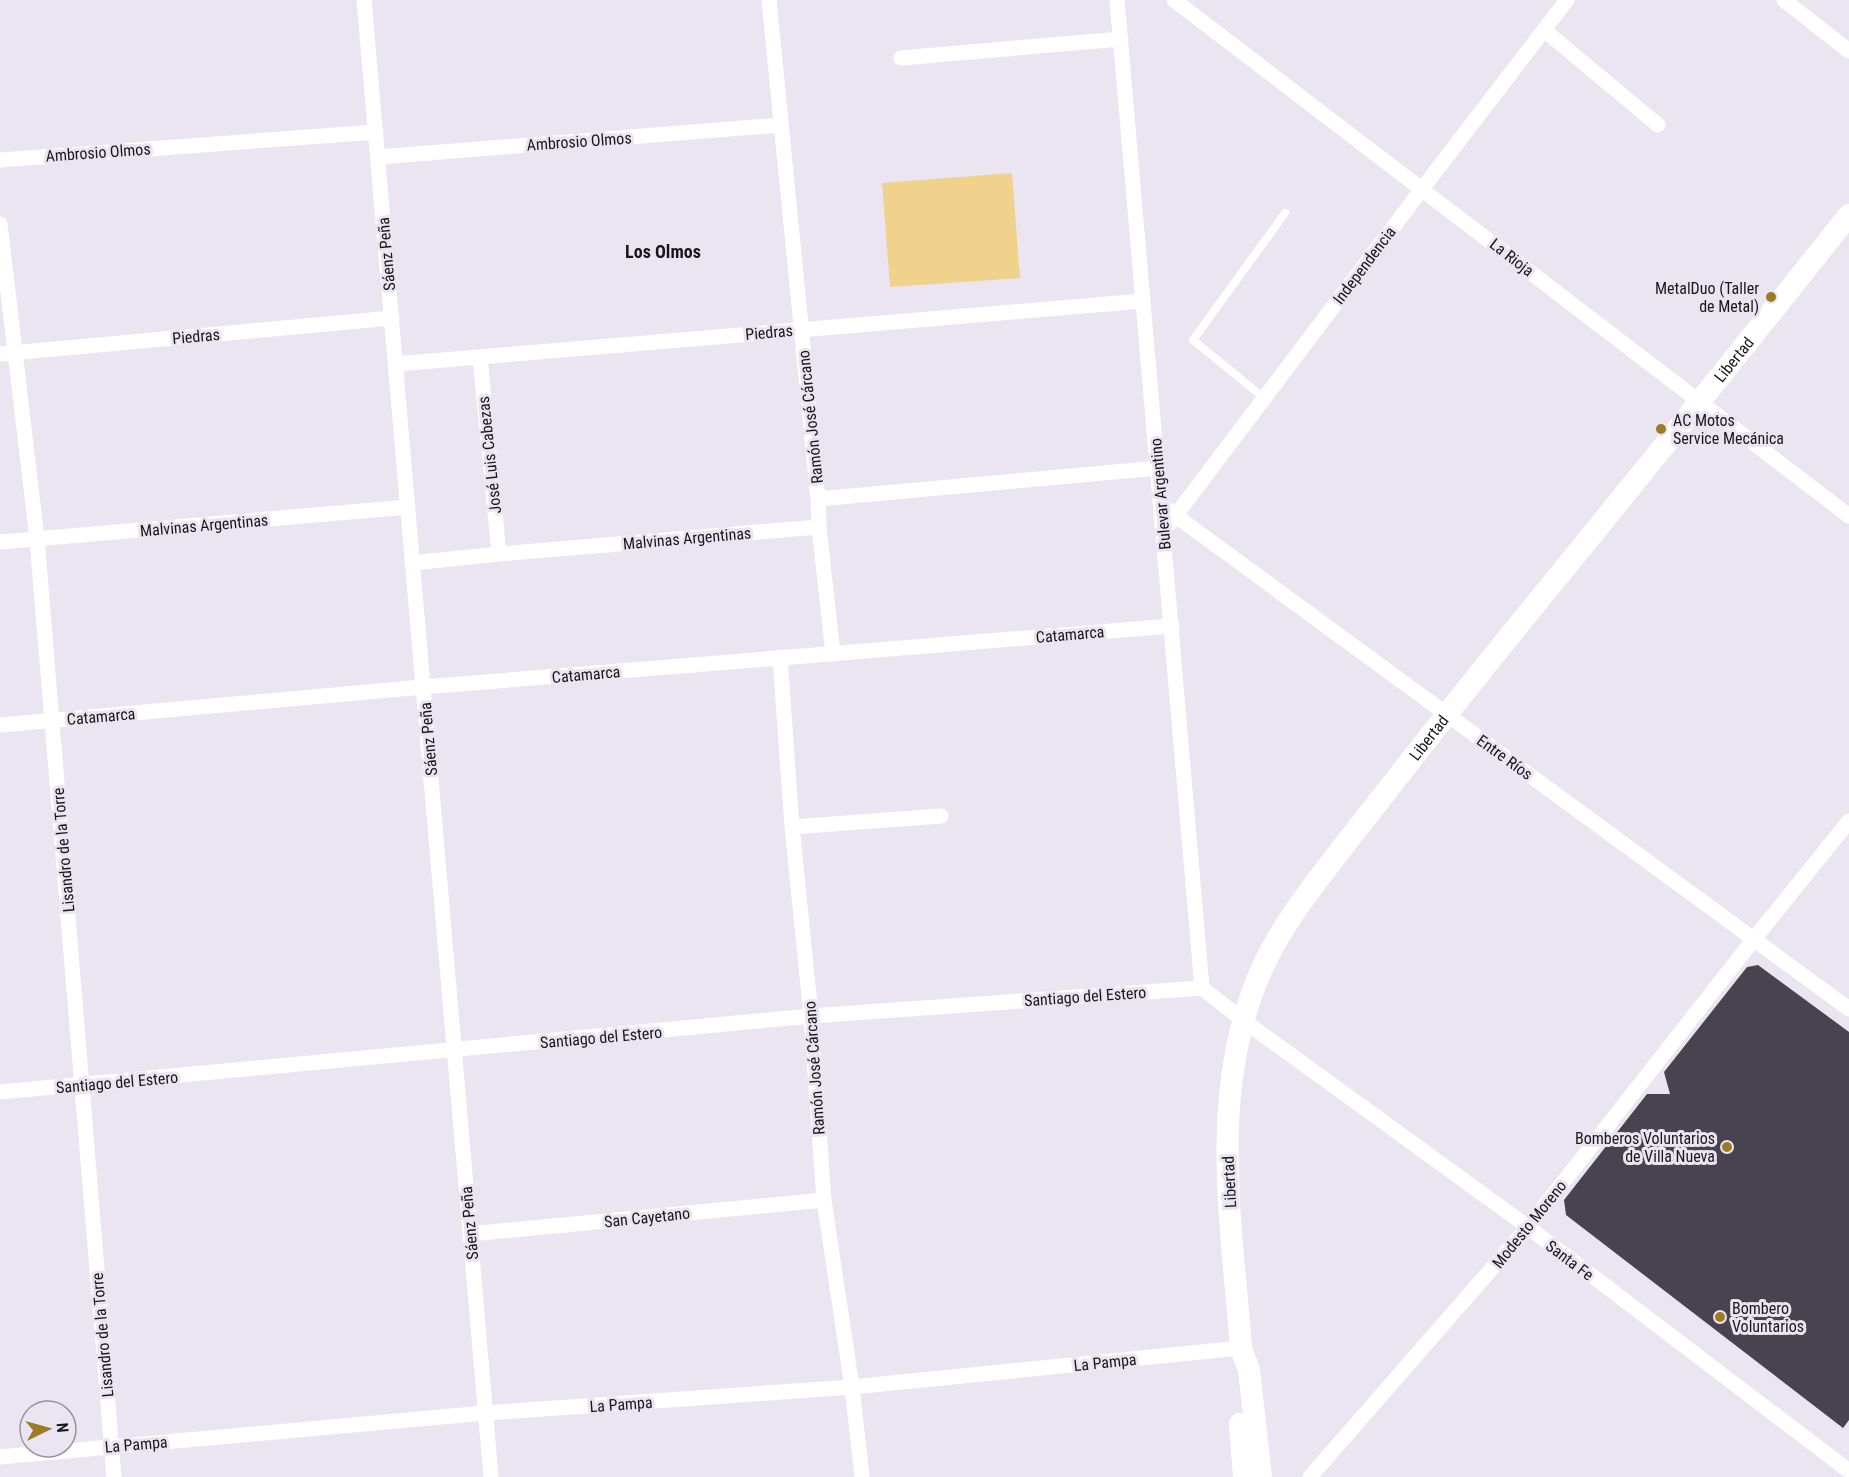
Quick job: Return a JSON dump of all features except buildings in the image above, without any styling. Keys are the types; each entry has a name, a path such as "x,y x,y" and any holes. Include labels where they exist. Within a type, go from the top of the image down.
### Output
{"main road":[{"name":"Libertad","path":"1244,1477 1236,1373 1241,1348 1227,1144 1230,1088 1244,1021 1253,989 1268,954 1295,908 1446,715 1700,403 1849,215"},
{"name":"Libertad","path":"1241,1348 1249,1370 1261,1477"}],"street":[{"name":"Sáenz Peña","path":"364,0 491,1477"},
{"name":"Ramón José Cárcano","path":"770,0 833,654"},
{"name":"Bulevar Argentino","path":"1117,0 1202,988"},
{"name":"La Rioja","path":"1173,0 1849,516"},
{"name":"Independencia","path":"1163,533 1567,0"},
{"path":"1784,0 1849,51"},
{"path":"1544,30 1658,125"},
{"path":"901,58 1121,39"},
{"name":"Ambrosio Olmos","path":"378,157 781,125"},
{"name":"Ambrosio Olmos","path":"0,160 376,132"},
{"name":"Lisandro de la Torre","path":"0,224 8,354 37,539 114,1477"},
{"name":"Piedras","path":"396,364 1143,301"},
{"name":"Piedras","path":"8,354 392,318"},
{"name":"José Luis Cabezas","path":"480,357 499,554"},
{"path":"818,499 1158,468"},
{"name":"Entre Ríos","path":"1161,505 1849,1009"},
{"name":"Malvinas Argentinas","path":"0,542 408,507"},
{"name":"Malvinas Argentinas","path":"412,563 819,527"},
{"name":"Catamarca","path":"0,725 423,687 1172,626"},
{"name":"Ramón José Cárcano","path":"780,657 792,827 811,1017 824,1200 852,1387 862,1477"},
{"path":"792,827 941,816"},
{"name":"Modesto Moreno","path":"1310,1477 1528,1227 1849,821"},
{"name":"Santiago del Estero","path":"0,1092 811,1017 1202,988"},
{"name":"Santa Fe","path":"1202,988 1528,1227 1849,1471"},
{"name":"San Cayetano","path":"470,1234 824,1200"},
{"name":"La Pampa","path":"0,1457 485,1413 852,1387 1241,1348"}],"lane":[{"path":"1264,398 1193,340 1285,213"}],"shaded area":[{"path":"1012,173 1020,278 890,287 882,183"}],"place":[{"name":"MetalDuo (Taller de Metal)","path":"1771,297"},
{"name":"AC Motos Service Mecánica","path":"1661,429"},
{"name":"Bomberos Voluntarios de Villa Nueva","path":"1727,1147"},
{"name":"Bombero Voluntarios","path":"1720,1317"}],"district":[{"name":"Los Olmos","path":"663,252"}]}
